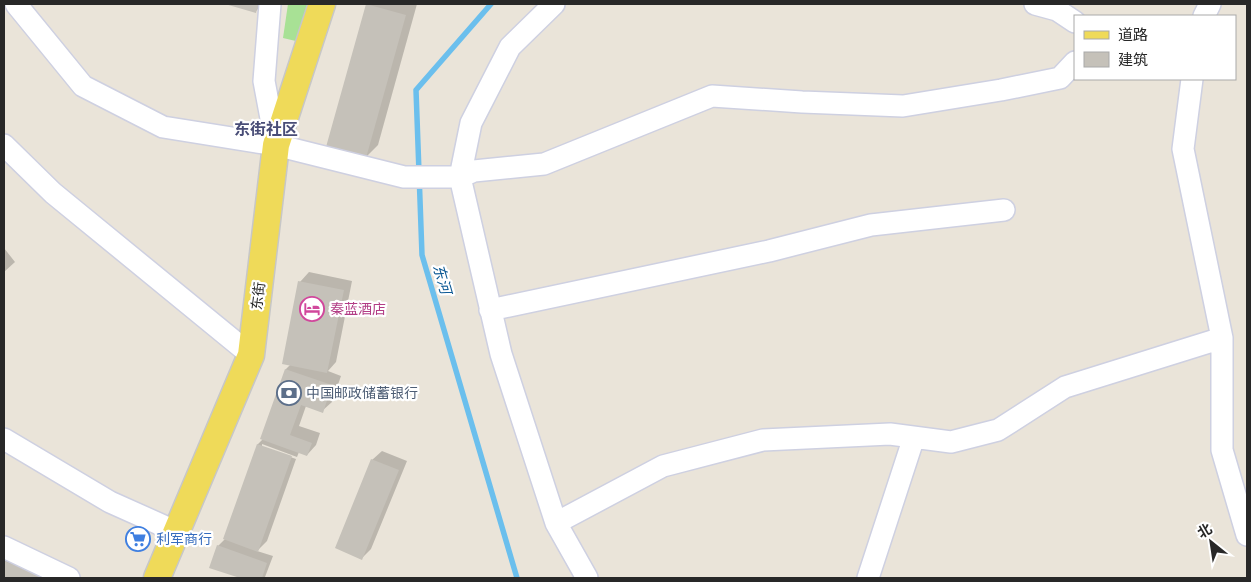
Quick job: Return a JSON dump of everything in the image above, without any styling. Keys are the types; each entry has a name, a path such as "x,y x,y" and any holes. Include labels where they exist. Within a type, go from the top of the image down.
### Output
{"main road":[{"name":"东街","path":"157,578 251,355 276,145 322,4"}],"street":[{"path":"16,4 83,86 163,127 276,145 404,177 454,177 474,171 544,164 712,96 903,106 1060,78 1074,63"},
{"path":"270,4 264,81 276,145"},
{"path":"554,4 510,47 471,123 454,177 501,354 556,522 586,578"},
{"path":"1035,4 1057,10 1074,21"},
{"path":"1192,80 1183,149 1222,338 1222,450 1247,535"},
{"path":"4,146 53,192 251,355"},
{"path":"490,310 769,251 871,225 1004,210"},
{"path":"556,522 663,466 763,440 890,434 951,442 998,430 1065,387 1222,338"},
{"path":"868,578 914,437"},
{"path":"4,439 110,502 177,532"},
{"path":"4,546 69,578"}],"green space":[{"path":"288,4 310,4 300,42 283,38"}],"building":[{"path":"225,4 258,4 256,13"},
{"path":"366,4 406,15 366,158 326,147"},
{"path":"298,281 344,290 327,373 282,364"},
{"path":"285,369 332,385 323,413 301,405 290,435 312,443 307,456 260,439"},
{"path":"257,444 292,456 258,552 223,539"},
{"path":"371,459 399,470 362,560 335,548"},
{"path":"217,545 267,563 262,578 240,578 209,568"},
{"path":"4,561 45,578 4,578"}],"waterway":[{"name":"东河","path":"491,4 416,90 422,255 517,578"}],"place":[{"name":"秦蓝酒店","path":"312,309"},
{"name":"中国邮政储蓄银行","path":"289,393"},
{"name":"利军商行","path":"138,539"}],"district":[{"name":"东街社区","path":"266,129"}]}
